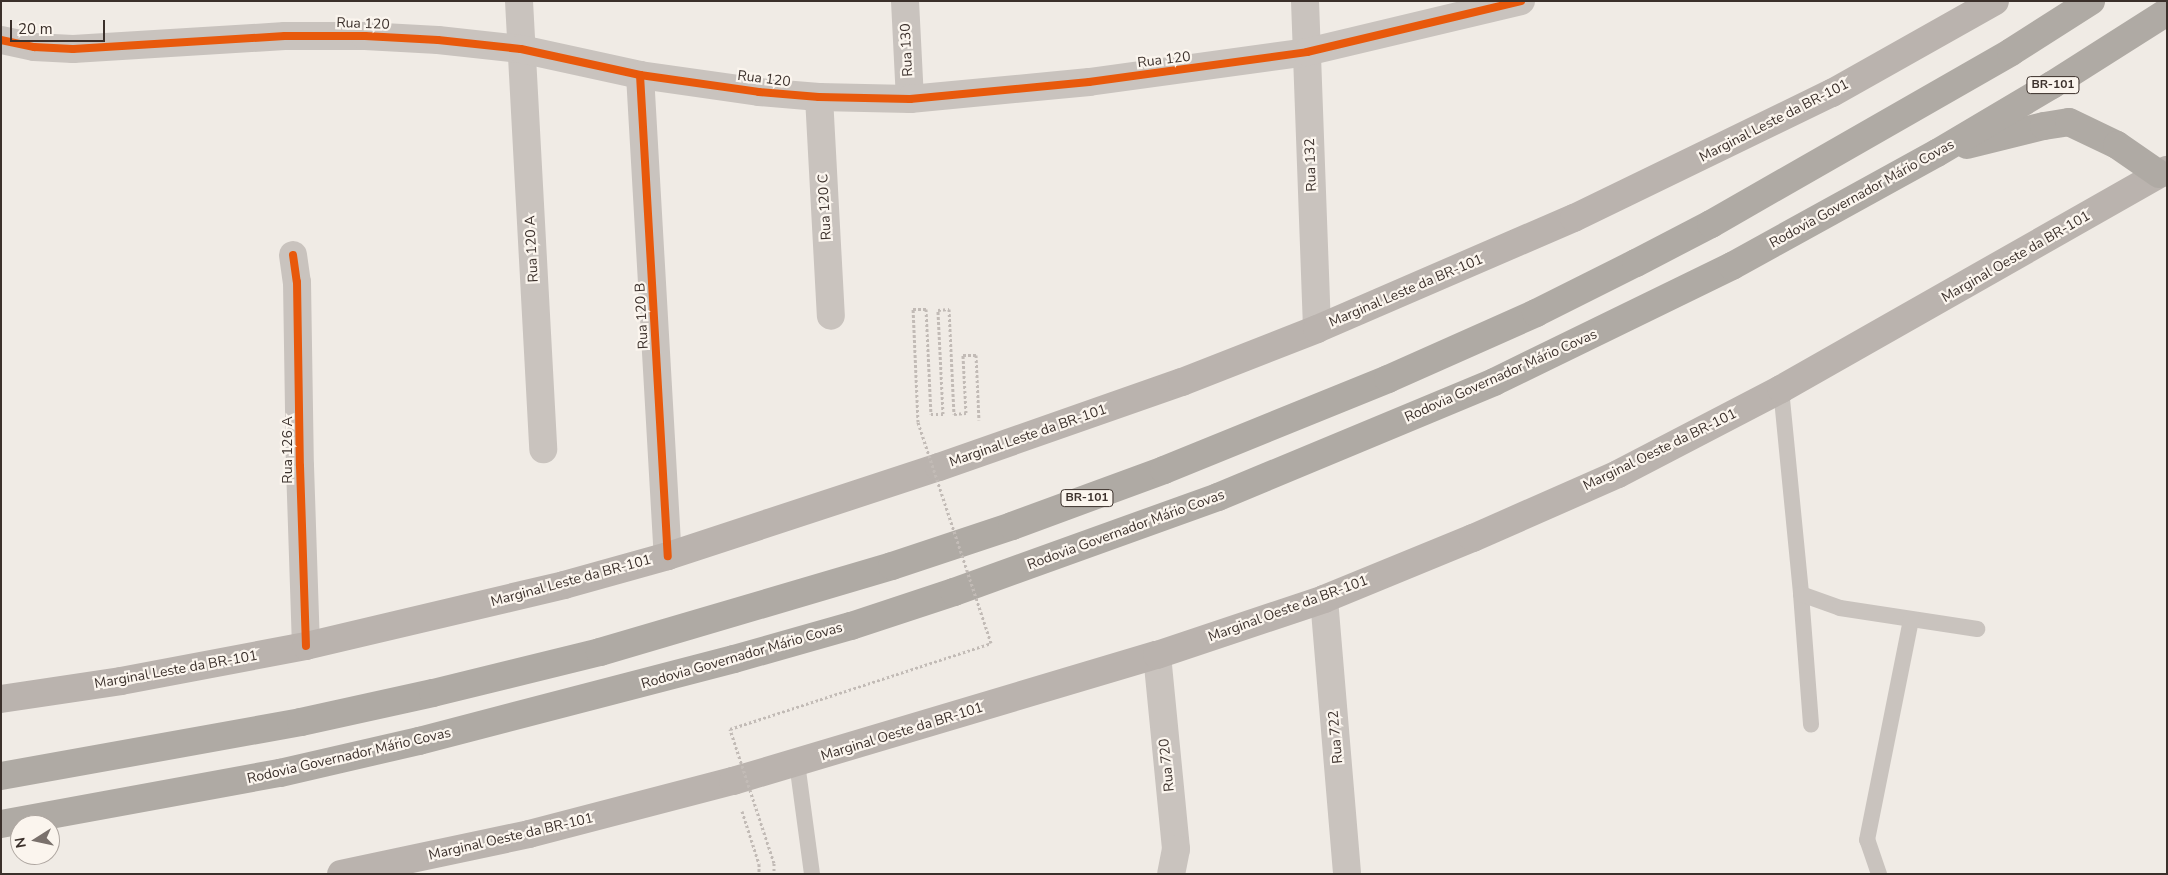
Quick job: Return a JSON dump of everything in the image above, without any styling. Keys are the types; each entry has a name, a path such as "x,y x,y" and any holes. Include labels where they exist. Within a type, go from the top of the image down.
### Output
{"highway":[{"name":"BR-101","path":"1,776 301,722 433,693 600,652 892,566 1012,526 1164,470 1388,379 1536,313 1636,263 1711,224 1951,86 2091,1"},
{"name":"Rodovia Governador Mário Covas","path":"1,824 136,801 280,773 418,741 734,659 851,626 954,592 1218,497 1494,382 1732,266 1937,153 2052,85 2167,12"},
{"path":"1937,153 2044,126 2069,122 2117,145 2163,172"}],"main road":[{"name":"Marginal Leste da BR-101","path":"1,699 121,681 306,646 564,585 668,556 958,461 1182,382 1318,329 1574,218 1832,93 1995,1"},
{"name":"Marginal Oeste da BR-101","path":"341,874 414,867 733,782 1156,655 1324,599 1473,538 1618,474 1781,390 2163,172"}],"street":[{"name":"Rua 120 A","path":"519,1 543,449"},
{"name":"Rua 130","path":"905,1 910,99"},
{"name":"Rua 132","path":"1305,1 1318,329"},
{"name":"Rua 120","path":"1,40 34,48 73,49 285,36 365,36 438,40 522,50 640,75 819,97 910,99 1089,82 1307,52 1521,1"},
{"name":"Rua 120 B","path":"640,75 668,556"},
{"name":"Rua 120 C","path":"819,97 831,316"},
{"name":"Rua 126 A","path":"293,255 298,300 300,466 306,646"},
{"name":"Rua 722","path":"1324,599 1347,874"},
{"name":"Rua 720","path":"1156,655 1176,849 1171,874"}],"lane":[{"path":"1781,390 1801,594 1811,725"},
{"path":"1801,594 1840,608 1977,629"},
{"path":"1878,874 1867,840 1911,619"},
{"path":"797,763 812,874"}],"path":[{"path":"774,874 774,863 730,729 991,643 918,422 913,309 926,309 931,414 943,414 938,310 949,309 954,414 966,413 963,355 976,355 980,423"},
{"path":"733,782 759,864 759,874"}],"cycle path":[{"path":"1,40 34,47 73,49 285,36 365,36 438,40 521,49 640,75 759,92 819,97 910,99 1089,82 1307,52 1521,1"},
{"path":"640,75 668,556"},
{"path":"293,255 297,282 300,466 306,646"}]}
